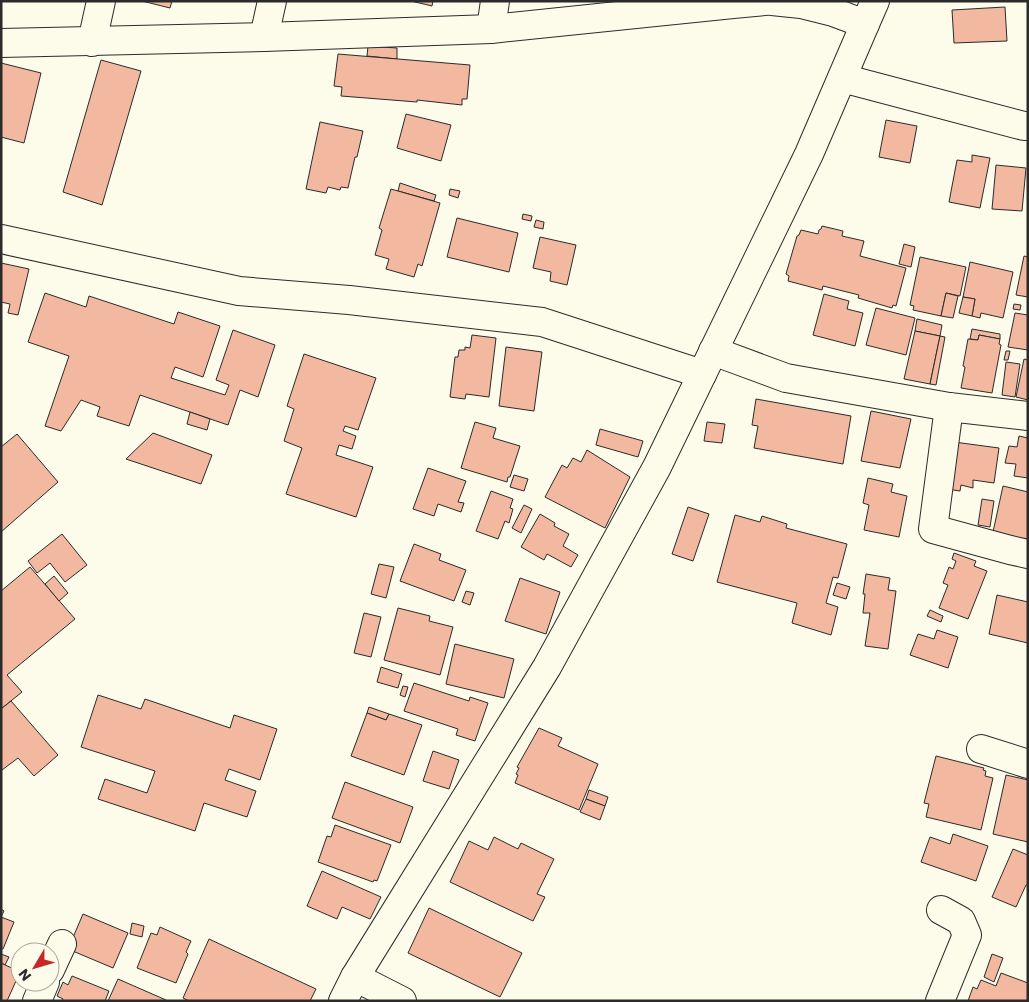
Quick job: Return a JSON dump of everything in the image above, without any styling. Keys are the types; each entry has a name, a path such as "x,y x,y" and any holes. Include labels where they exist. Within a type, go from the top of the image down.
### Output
{"street":[{"path":"92,42 100,1"},
{"path":"264,37 272,1"},
{"path":"491,29 495,1"},
{"path":"1,43 92,42 491,29 765,1"},
{"path":"343,1001 547,667 656,467 809,154 870,12 833,12 801,4 772,1"},
{"path":"842,78 1028,126"},
{"path":"1,239 239,291 349,300 542,322 707,363 949,407 1028,416"},
{"path":"949,407 933,529 1028,554"},
{"path":"981,749 1028,764"},
{"path":"940,1001 967,935 961,921 941,910"},
{"path":"60,948 62,944"},
{"path":"356,977 402,1001"}],"building":[{"path":"142,1 172,1 170,8"},
{"path":"411,1 433,1 432,6"},
{"path":"1005,7 1007,41 954,43 952,10"},
{"path":"368,46 397,48 397,59 367,56"},
{"path":"338,54 470,65 467,99 462,99 462,105 417,100 417,102 341,96 342,87 334,86"},
{"path":"101,60 141,71 102,205 63,192"},
{"path":"1,63 41,73 24,143 1,137"},
{"path":"406,114 451,125 441,161 397,148"},
{"path":"886,120 917,126 910,163 879,157"},
{"path":"320,122 363,131 348,188 341,187 340,190 328,187 326,193 306,189"},
{"path":"972,155 990,158 980,208 949,202 957,160 972,162"},
{"path":"996,165 1026,168 1022,211 992,209"},
{"path":"400,183 436,195 434,201 398,191"},
{"path":"391,189 440,203 422,266 418,264 414,277 386,269 389,259 375,255 382,230 379,228"},
{"path":"450,189 460,191 458,198 449,195"},
{"path":"523,214 532,216 531,221 522,219"},
{"path":"457,218 518,233 509,272 447,257"},
{"path":"536,220 544,222 543,229 534,227"},
{"path":"822,226 843,231 842,236 864,241 860,256 906,268 896,306 893,305 892,308 858,298 859,295 823,286 822,290 788,281 789,276 786,274 797,236 801,230 818,234"},
{"path":"540,237 576,245 567,285 550,281 551,272 533,268"},
{"path":"904,244 915,247 911,267 899,264"},
{"path":"1024,256 1028,257 1028,297 1016,295"},
{"path":"920,257 966,267 960,296 946,293 941,316 913,310 914,306 910,305"},
{"path":"970,262 1013,272 1003,318 981,313 980,318 972,316 975,299 963,297"},
{"path":"1,263 29,269 18,315 8,313 10,304 1,302"},
{"path":"45,293 86,307 89,296 174,324 178,312 220,326 203,377 175,367 171,378 225,395 229,385 216,380 233,330 275,345 258,397 240,390 228,425 140,395 129,426 97,416 100,407 81,400 61,431 45,426 69,356 28,342"},
{"path":"946,293 958,296 953,318 941,316"},
{"path":"824,294 849,301 847,309 863,313 855,346 813,335"},
{"path":"963,297 975,299 972,316 959,313"},
{"path":"1014,304 1021,305 1020,310 1013,309"},
{"path":"876,308 915,318 906,355 866,345"},
{"path":"1015,313 1028,315 1028,350 1008,347"},
{"path":"917,319 942,325 940,336 915,331"},
{"path":"972,329 1000,334 1000,339 979,335 978,340 970,339"},
{"path":"915,331 940,336 930,384 904,379"},
{"path":"472,335 496,338 489,397 466,394 465,399 450,397 455,357 458,357 459,350 465,350 465,347 470,348"},
{"path":"979,335 1000,339 999,344 1001,345 992,393 961,388 968,339 978,340"},
{"path":"940,336 945,337 936,385 930,384"},
{"path":"506,347 542,352 534,411 499,406"},
{"path":"1006,351 1010,351 1008,360 1004,360"},
{"path":"304,354 376,378 358,430 345,426 343,431 356,436 352,449 339,445 336,455 373,467 356,517 286,494 302,448 284,441 294,409 287,406"},
{"path":"1024,359 1028,360 1028,400 1016,397"},
{"path":"1006,362 1020,364 1015,397 1002,395"},
{"path":"756,399 851,416 843,464 754,448 758,426 752,425"},
{"path":"871,411 911,419 900,468 861,461"},
{"path":"190,412 210,419 207,430 187,424"},
{"path":"475,422 496,428 493,438 520,446 507,482 461,468"},
{"path":"707,422 725,424 722,443 704,441"},
{"path":"600,429 643,441 638,457 596,445"},
{"path":"153,433 212,455 201,484 126,459"},
{"path":"17,434 58,482 1,532 1,447"},
{"path":"1019,436 1028,438 1028,478 1014,476 1016,464 1005,463 1009,446 1017,447"},
{"path":"954,442 999,448 994,483 973,480 973,488 961,485 960,491 947,489"},
{"path":"587,450 630,477 605,528 545,497 562,465 567,468 573,458 581,462"},
{"path":"428,468 466,481 458,502 464,503 461,512 438,504 434,516 413,509"},
{"path":"514,475 528,479 524,491 510,487"},
{"path":"868,478 893,484 891,492 907,496 899,537 864,530 869,505 863,503"},
{"path":"1003,486 1028,492 1028,540 993,532"},
{"path":"491,491 513,499 510,508 513,509 509,523 505,521 498,539 476,531"},
{"path":"982,499 994,501 990,527 978,525"},
{"path":"524,505 532,509 521,533 512,528"},
{"path":"688,507 709,514 693,561 672,554"},
{"path":"540,514 555,523 554,526 569,534 563,546 578,555 571,567 547,554 544,560 521,547"},
{"path":"735,515 760,522 762,516 787,524 786,528 847,544 838,578 833,577 826,603 838,607 831,635 792,623 797,603 717,582"},
{"path":"62,534 87,565 65,582 50,563 37,573 28,561"},
{"path":"414,544 441,554 439,560 466,570 454,601 400,581"},
{"path":"954,553 976,561 974,566 987,571 968,619 939,608 948,585 943,583 949,567 953,569 956,561 952,559"},
{"path":"379,564 394,567 386,598 371,594"},
{"path":"30,567 75,619 7,675 22,692 1,709 1,591"},
{"path":"866,574 890,578 888,590 896,591 888,649 865,646 870,613 863,613"},
{"path":"54,576 68,593 59,601 45,584"},
{"path":"520,578 560,592 546,634 505,621"},
{"path":"837,583 850,587 846,599 833,595"},
{"path":"466,591 474,593 470,605 462,602"},
{"path":"997,595 1028,602 1028,643 989,634"},
{"path":"398,608 430,616 429,621 453,627 440,675 384,660"},
{"path":"930,610 943,616 941,622 927,616"},
{"path":"364,613 381,617 371,657 354,653"},
{"path":"937,630 958,637 948,668 910,655 918,634 934,639"},
{"path":"455,644 514,659 504,698 446,684"},
{"path":"381,667 402,674 398,688 377,682"},
{"path":"414,683 469,701 470,697 488,703 475,741 456,735 458,729 404,711"},
{"path":"403,686 408,687 405,697 400,695"},
{"path":"98,695 141,709 145,699 230,728 234,715 277,729 260,780 229,769 225,780 256,791 247,817 204,803 195,831 98,799 105,779 147,793 155,771 81,747"},
{"path":"11,701 58,755 34,776 18,758 1,769 1,709"},
{"path":"369,707 389,714 386,720 367,713"},
{"path":"367,713 386,720 389,714 422,725 404,775 351,756"},
{"path":"539,728 562,738 558,746 598,764 579,810 515,783 519,768 517,767"},
{"path":"433,751 459,760 449,789 423,781"},
{"path":"936,756 984,768 983,770 986,771 985,776 993,778 981,830 926,817 929,804 924,803"},
{"path":"1006,775 1028,780 1028,842 993,834"},
{"path":"345,782 413,807 400,843 332,818"},
{"path":"589,790 608,797 605,806 586,799"},
{"path":"586,799 605,806 600,820 580,812"},
{"path":"335,825 391,845 377,881 374,880 373,882 318,862 327,836 331,837"},
{"path":"953,834 988,846 976,881 921,862 930,837 950,844"},
{"path":"494,837 518,849 521,843 554,859 537,894 545,897 533,921 450,882 469,841 488,850"},
{"path":"1013,849 1028,855 1028,885 1026,885 1016,907 992,897"},
{"path":"322,871 381,897 370,919 342,907 337,919 307,906"},
{"path":"429,908 522,953 500,997 408,953"},
{"path":"83,914 128,933 113,968 68,949"},
{"path":"1,917 14,922 3,949 1,949"},
{"path":"132,923 144,926 142,937 130,934"},
{"path":"160,927 191,941 186,952 188,954 176,983 137,968 151,933 157,935"},
{"path":"209,939 316,989 310,1001 189,1001 183,998"},
{"path":"1,954 9,957 5,965 1,963"},
{"path":"992,954 1003,958 994,982 984,977"},
{"path":"1,963 10,967 11,992 7,1001 1,1001"},
{"path":"1001,973 1028,983 1028,1001 968,1001 973,987 977,989 981,980 996,986"},
{"path":"72,976 109,991 105,1001 62,1001 63,999 57,996 63,982 68,985"},
{"path":"118,979 166,1000 166,1001 108,1001"}]}
